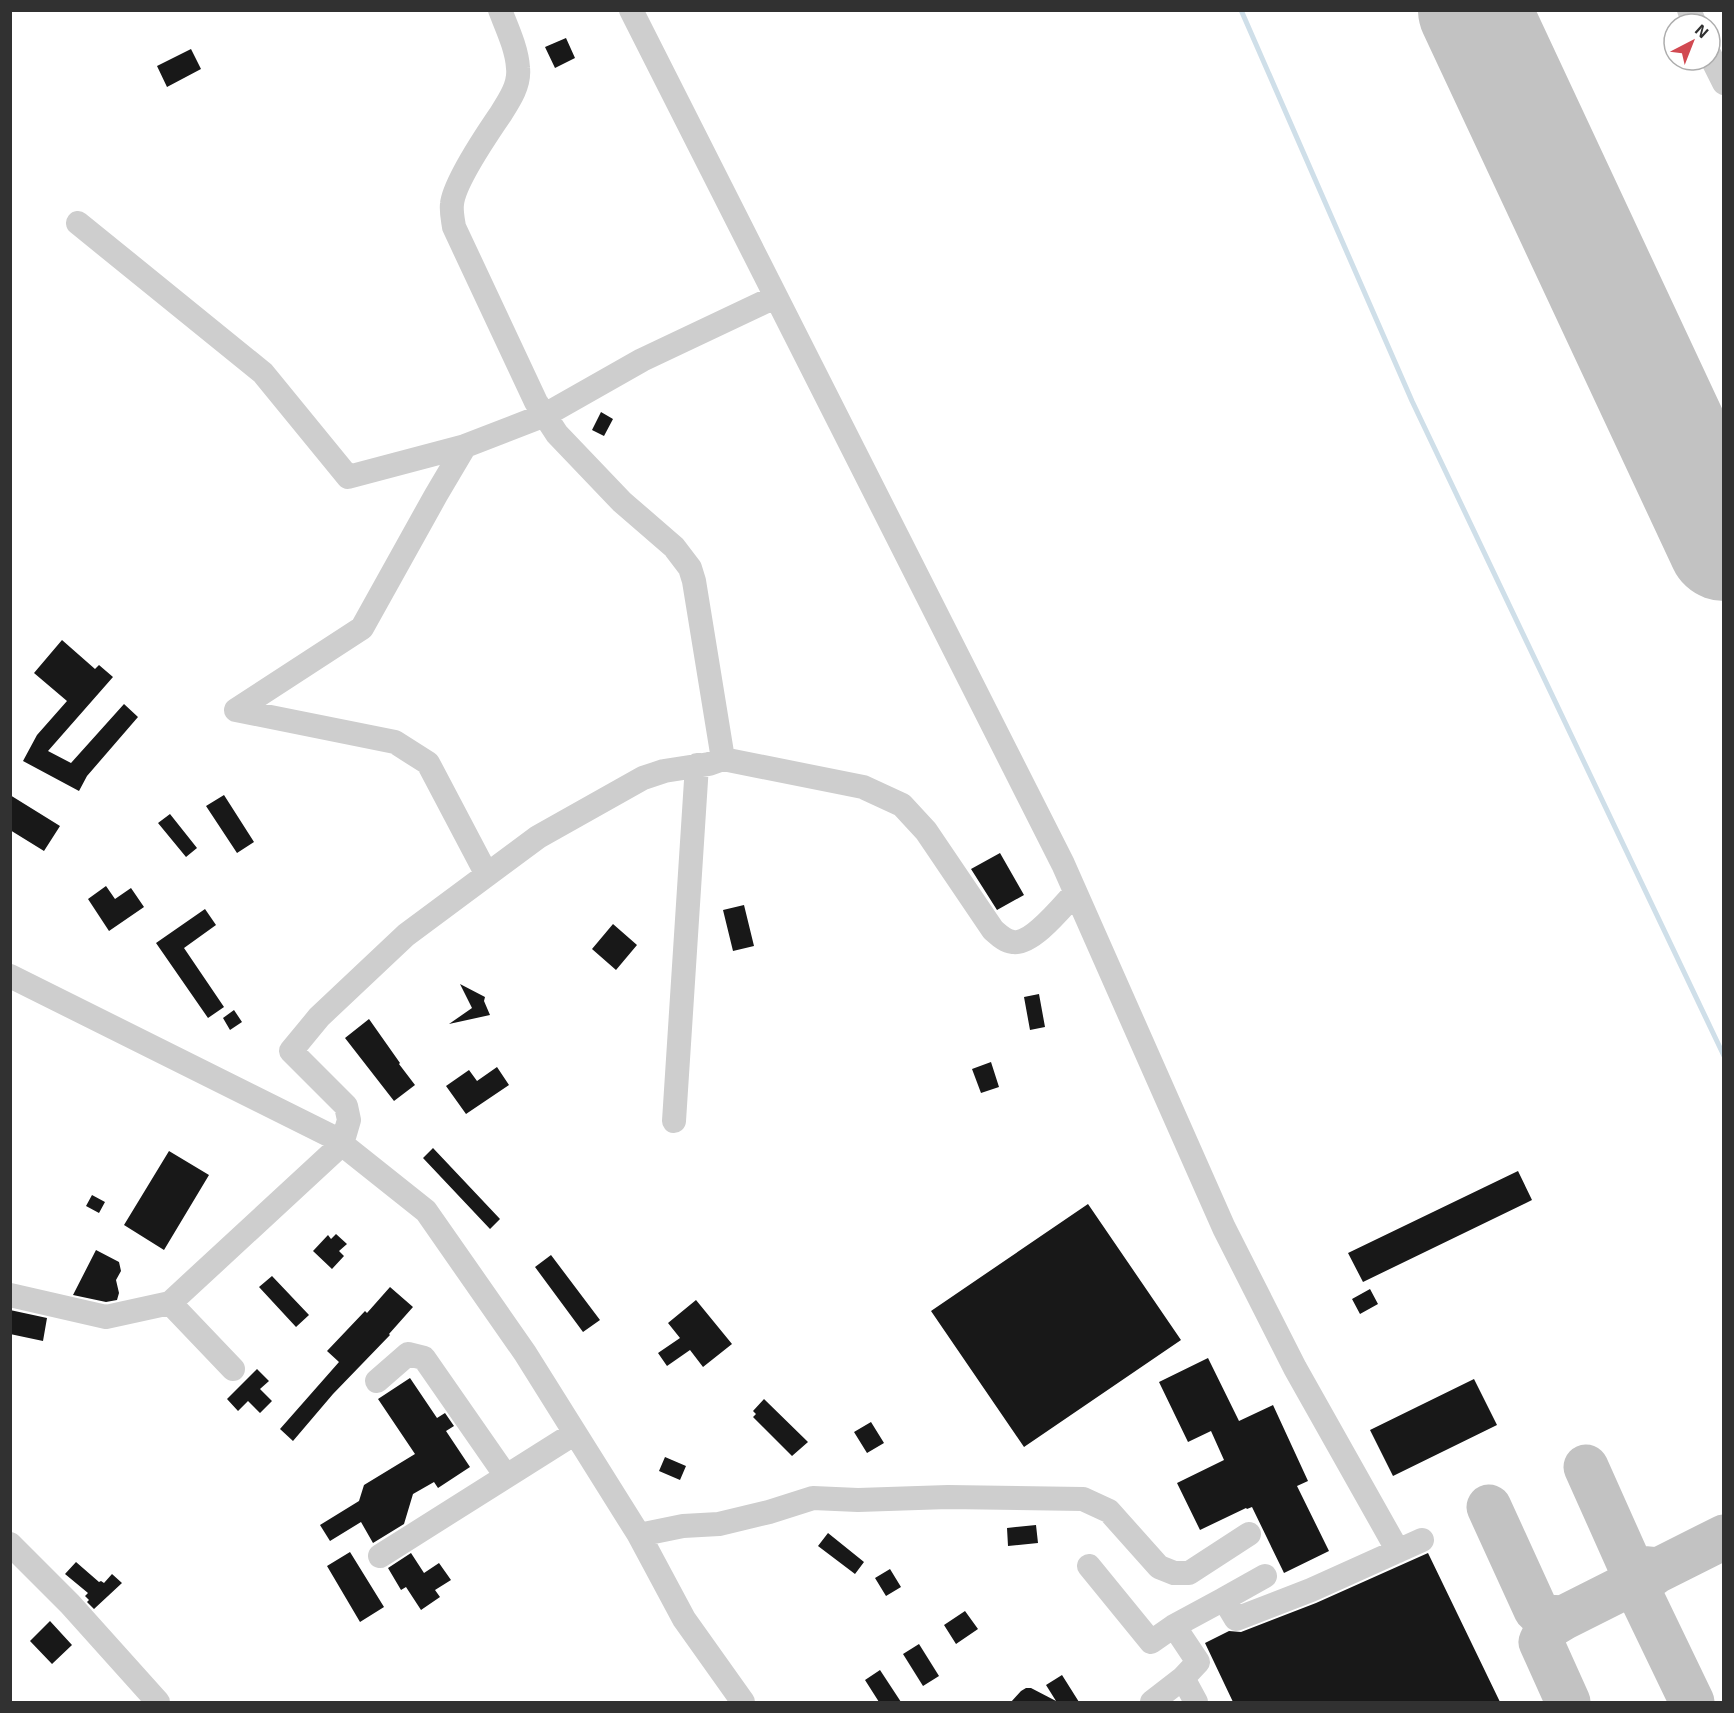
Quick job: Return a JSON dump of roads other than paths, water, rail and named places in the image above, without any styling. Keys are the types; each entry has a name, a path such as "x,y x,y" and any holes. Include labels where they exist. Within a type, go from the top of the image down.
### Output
{"street":[{"path":"500,10 519,69 517,83 456,190 452,203 454,227 536,402 557,434 622,502 674,547 690,568 723,759"},
{"path":"631,10 1063,864 1224,1228 1295,1368 1398,1551"},
{"path":"78,222 263,373 348,477 465,446 545,415 642,360 775,297"},
{"path":"465,446 362,628 236,710 395,742 428,763 488,876"},
{"path":"10,1295 106,1317 170,1304 342,1144 349,1120 346,1106 291,1051 320,1017 406,935 538,837 643,778 664,771 709,764 723,759 863,786 902,805 926,831 993,930 1002,939 1011,942 1019,942 1034,935 1075,893"},
{"path":"674,1121 697,765"},
{"path":"10,976 333,1137 426,1211 525,1353 639,1535 684,1618 743,1702"},
{"path":"170,1304 233,1369"},
{"path":"377,1381 408,1354 424,1358 506,1476"},
{"path":"380,1556 575,1434"},
{"path":"639,1535 683,1526 719,1524 813,1498 858,1500 948,1497 1083,1498 1109,1511 1159,1566 1174,1573 1189,1573 1249,1534"},
{"path":"1224,1599 1236,1619 1311,1590 1422,1540"},
{"path":"10,1544 69,1604 158,1702"},
{"path":"1089,1566 1150,1642 1174,1626 1265,1576"},
{"path":"1152,1702 1183,1678 1198,1662 1174,1626"},
{"path":"1183,1678 1196,1702"}],"waterway":[{"path":"1241,10 1412,401 1724,1056"}]}
